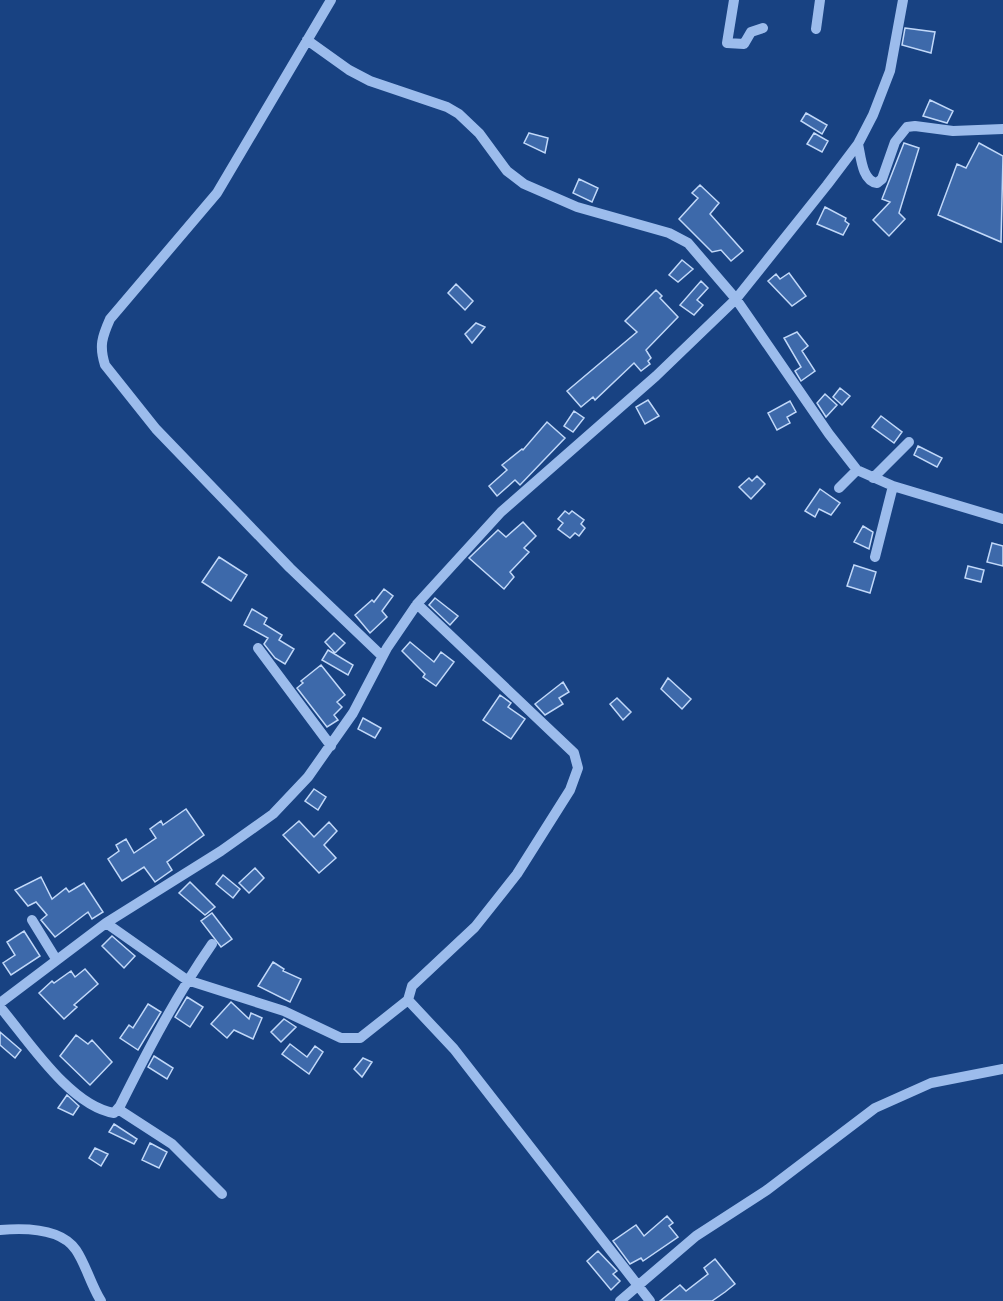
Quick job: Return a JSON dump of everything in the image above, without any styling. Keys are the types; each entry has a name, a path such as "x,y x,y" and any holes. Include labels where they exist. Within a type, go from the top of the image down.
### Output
{"street":[{"path":"331,0 206,208 111,319 101,338 101,353 105,365 156,429 291,568 382,656"},
{"path":"734,0 727,43 744,44 751,32 763,28"},
{"path":"816,29 820,0"},
{"path":"212,944 187,980 114,1113 107,1112 80,1097 67,1085 0,1005 56,959 106,923 221,851 273,814 308,777 353,713 382,656 417,604 501,512 656,376 736,299 858,144 873,115 890,71 903,0"},
{"path":"307,40 349,70 370,81 447,107 459,114 479,133 507,171 524,184 577,207 679,237 696,251 736,299 857,470 893,486 1003,519"},
{"path":"858,144 866,176 870,181 877,183 882,179 895,142 907,127 953,131 1003,129"},
{"path":"873,478 909,442"},
{"path":"839,488 857,470"},
{"path":"875,556 893,486"},
{"path":"106,923 187,980 284,1011 335,1036 348,1039 360,1038 408,1000 412,986 475,927 517,874 566,798 579,764 574,753 417,604"},
{"path":"258,648 331,746"},
{"path":"32,920 56,959"},
{"path":"408,1000 476,1076 636,1286 650,1301"},
{"path":"620,1301 696,1236 766,1190 875,1108 932,1083 1003,1069"},
{"path":"118,1109 172,1144 222,1194"},
{"path":"0,1230 43,1232 58,1236 75,1248 101,1301"}],"building":[{"path":"905,28 935,32 931,53 902,45"},
{"path":"930,100 953,111 947,123 923,116"},
{"path":"806,113 827,125 822,134 801,121"},
{"path":"529,133 548,138 545,153 524,143"},
{"path":"814,133 828,141 822,152 807,144"},
{"path":"904,143 919,148 899,213 905,219 889,236 873,220 890,202 882,199"},
{"path":"979,143 1003,156 1001,242 938,215 957,164 966,168"},
{"path":"579,179 598,188 592,202 573,193"},
{"path":"700,185 719,203 710,214 743,251 731,261 721,250 712,252 679,219 698,198 692,193"},
{"path":"825,207 846,218 845,221 849,224 843,235 817,224"},
{"path":"682,260 693,269 678,282 669,275"},
{"path":"789,273 806,296 792,306 768,281 776,274 780,279"},
{"path":"701,281 708,288 697,300 703,305 694,315 680,305"},
{"path":"456,284 473,301 465,310 448,293"},
{"path":"656,290 662,296 660,298 678,317 646,350 651,358 648,361 650,364 641,371 634,363 595,400 593,397 581,407 567,391 637,332 625,321"},
{"path":"476,323 485,327 472,343 465,334"},
{"path":"797,332 808,346 802,351 815,371 801,381 795,371 801,367 784,338"},
{"path":"840,388 850,396 842,405 833,397"},
{"path":"825,394 837,405 826,417 817,403"},
{"path":"648,400 659,416 645,424 636,407"},
{"path":"790,401 796,412 787,417 790,423 777,430 768,413"},
{"path":"574,411 584,418 573,432 564,426"},
{"path":"881,416 902,432 894,443 872,427"},
{"path":"547,422 565,438 520,485 515,480 497,496 489,486 507,470 502,465 523,450"},
{"path":"918,446 942,458 937,467 914,455"},
{"path":"757,476 765,484 751,499 739,487 749,478 752,481"},
{"path":"820,489 840,503 831,515 819,509 815,517 805,511"},
{"path":"565,511 569,514 572,511 584,520 581,524 585,528 579,536 575,533 570,538 558,529 563,523 558,519"},
{"path":"523,522 536,536 524,548 529,552 510,572 514,577 504,589 469,558 498,530 506,537"},
{"path":"863,526 873,532 869,549 854,542"},
{"path":"992,543 1003,546 1003,566 987,562"},
{"path":"219,557 247,575 231,601 202,582"},
{"path":"854,565 876,572 870,593 847,586"},
{"path":"968,566 984,570 981,582 965,578"},
{"path":"384,589 393,596 382,611 387,617 370,633 355,615 372,600 374,602"},
{"path":"435,598 458,616 450,625 429,605"},
{"path":"252,609 267,618 264,624 282,635 279,640 294,649 285,664 275,658 264,644 268,638 244,625"},
{"path":"334,633 345,643 335,653 325,642"},
{"path":"410,642 434,662 441,652 454,662 436,686 423,677 425,674 402,651"},
{"path":"328,650 353,665 348,675 322,660"},
{"path":"321,665 345,695 337,702 342,707 334,715 338,720 327,727 297,688 303,683 301,681"},
{"path":"668,678 691,699 682,709 661,689"},
{"path":"563,682 569,692 559,698 563,704 545,715 535,704"},
{"path":"500,695 511,703 508,707 525,719 511,739 483,720"},
{"path":"617,698 631,712 623,720 610,704"},
{"path":"363,718 381,728 375,738 358,729"},
{"path":"314,789 326,797 318,810 305,801"},
{"path":"186,809 204,835 167,862 172,870 155,882 144,867 122,881 108,859 119,851 116,845 126,839 134,853 156,838 150,829 161,821 163,825"},
{"path":"299,821 314,837 329,822 337,831 324,845 336,858 319,873 283,835"},
{"path":"255,868 264,878 249,893 239,883"},
{"path":"223,875 240,889 233,898 216,884"},
{"path":"41,877 52,899 66,888 69,892 84,883 103,912 92,919 88,912 55,937 41,920 47,915 36,902 28,906 15,890"},
{"path":"190,882 215,907 205,915 179,893"},
{"path":"212,913 232,939 221,947 201,921"},
{"path":"24,931 40,956 11,975 3,963 15,955 7,942"},
{"path":"112,936 135,956 124,968 102,946"},
{"path":"273,962 284,969 283,971 301,979 290,1002 258,986"},
{"path":"85,969 98,984 74,1005 77,1007 64,1019 39,993 52,981 54,983 71,971 75,977"},
{"path":"187,997 203,1007 190,1027 175,1017"},
{"path":"231,1002 249,1019 251,1013 262,1018 253,1039 234,1030 227,1038 211,1024"},
{"path":"148,1004 161,1012 138,1050 120,1038 129,1025 133,1028"},
{"path":"284,1019 296,1027 281,1042 271,1032"},
{"path":"0,1032 21,1050 15,1058 0,1045"},
{"path":"76,1035 88,1044 92,1040 112,1062 90,1085 60,1056"},
{"path":"290,1044 307,1057 315,1046 323,1052 309,1074 282,1054"},
{"path":"154,1056 173,1068 167,1079 148,1067"},
{"path":"363,1058 372,1062 362,1077 354,1069"},
{"path":"67,1095 79,1106 73,1115 58,1108"},
{"path":"114,1124 137,1139 134,1144 109,1132"},
{"path":"150,1143 167,1152 159,1168 142,1160"},
{"path":"95,1148 108,1154 101,1166 89,1158"},
{"path":"667,1216 673,1223 669,1226 678,1237 643,1261 641,1258 630,1264 613,1241 636,1225 644,1236"},
{"path":"598,1251 617,1271 613,1274 620,1281 611,1290 587,1261"},
{"path":"715,1259 735,1284 725,1292 712,1301 660,1301 680,1285 686,1291 708,1274 704,1268"}]}
